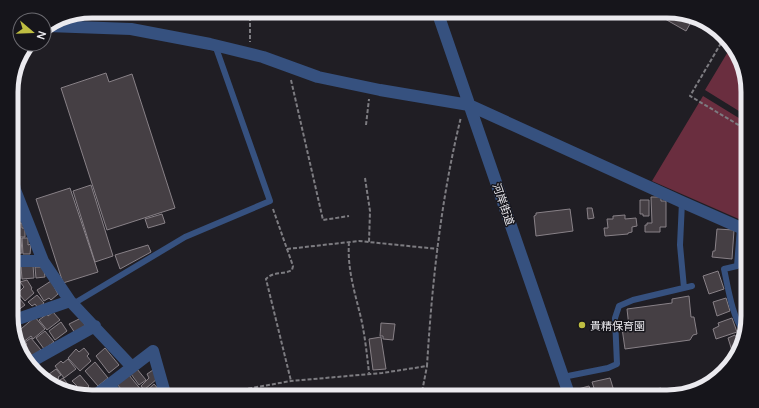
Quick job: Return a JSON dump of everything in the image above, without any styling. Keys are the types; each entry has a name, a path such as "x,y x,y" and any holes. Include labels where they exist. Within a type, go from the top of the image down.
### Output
{"street":[{"name":"河岸街道","path":"439,18 568,390"},
{"path":"73,21 130,29 215,45 290,66 318,77 370,88 469,105 741,229"},
{"path":"18,198 43,261 71,303 95,326 132,367"},
{"path":"18,216 25,216"},
{"path":"18,261 43,261"},
{"path":"18,319 71,303"},
{"path":"33,361 95,326"},
{"path":"103,390 153,351 164,390"},
{"path":"109,385 113,390"}],"lane":[{"path":"71,303 185,237 270,201 215,45"},
{"path":"682,202 680,245 684,288"},
{"path":"740,325 724,268 737,266 741,245"},
{"path":"563,377 608,368 617,364 615,318 619,306 633,300 692,286"}],"path":[{"path":"250,18 250,54"},
{"path":"721,42 690,96 741,126"},
{"path":"290,66 291,79 323,220 349,216"},
{"path":"366,125 370,88"},
{"path":"422,390 427,366 430,314 445,196 461,118 469,105"},
{"path":"365,178 370,211 369,242"},
{"path":"270,201 293,266 292,270 289,272 270,275 266,280 292,381"},
{"path":"287,249 359,240 438,249"},
{"path":"348,242 350,273 365,335 369,373"},
{"path":"241,390 292,381 382,373 427,366"}],"shaded area":[{"path":"728,51 738,73 741,92 741,112 705,90"},
{"path":"703,96 741,119 741,220 652,181"}],"building":[{"path":"663,18 681,19 691,22 686,31"},
{"path":"106,73 109,82 132,74 175,208 107,230 61,88"},
{"path":"91,185 113,256 95,262 73,191"},
{"path":"70,188 98,272 63,283 36,199"},
{"path":"651,197 661,197 661,201 666,201 666,227 660,227 660,232 645,232 645,225 647,225 647,223 652,223"},
{"path":"640,200 649,200 649,216 643,216 643,214 640,214"},
{"path":"587,208 592,208 594,218 588,219"},
{"path":"570,209 573,231 536,236 534,216 536,213"},
{"path":"162,214 165,223 148,228 145,219"},
{"path":"625,215 625,219 636,218 637,226 632,227 632,232 628,234 605,236 604,228 608,228 607,219 613,219 613,216"},
{"path":"18,223 22,223 22,228 25,228 25,237 18,237"},
{"path":"717,229 734,230 732,259 712,257 713,251 715,251"},
{"path":"18,238 21,238 22,253 18,253"},
{"path":"22,238 28,238 28,245 31,244 30,254 23,254"},
{"path":"148,245 151,252 120,269 115,255"},
{"path":"18,265 20,279 18,279"},
{"path":"33,265 34,278 22,279 21,266"},
{"path":"35,267 42,267 45,277 36,278"},
{"path":"718,271 724,289 709,294 703,276"},
{"path":"27,280 34,293 25,301 18,293 24,287 20,282"},
{"path":"51,281 58,294 51,300 49,298 44,301 37,290"},
{"path":"37,295 44,303 38,308 35,304 32,306 28,302"},
{"path":"689,296 691,317 694,317 697,334 693,335 690,340 625,349 622,328 629,327 627,309 672,303 672,299"},
{"path":"18,297 25,305 18,310"},
{"path":"726,298 730,311 717,316 713,302"},
{"path":"53,312 60,320 47,330 39,320 47,314 48,316"},
{"path":"35,317 45,329 33,339 31,336 23,342 20,330"},
{"path":"81,318 86,327 75,333 69,324"},
{"path":"732,318 737,332 716,339 713,329 719,326 718,323"},
{"path":"61,322 67,331 55,340 49,331"},
{"path":"381,323 395,324 393,340 383,339 383,336 380,336"},
{"path":"45,331 54,342 44,349 36,338"},
{"path":"735,335 737,337 732,351 728,338"},
{"path":"381,337 386,369 373,370 369,339"},
{"path":"31,338 41,350 31,357 25,346 27,344 25,342"},
{"path":"84,348 89,354 87,356 91,361 80,371 68,358 76,349 79,352"},
{"path":"105,348 119,365 109,373 96,356"},
{"path":"68,359 76,369 64,378 55,366 61,361 63,363"},
{"path":"95,362 108,378 98,386 85,371"},
{"path":"56,369 61,375 56,380 47,375"},
{"path":"137,369 146,380 139,385 131,374"},
{"path":"153,370 157,379 144,390 141,386 149,378 147,374"},
{"path":"80,375 89,386 88,387 90,390 76,388 77,386 72,381"},
{"path":"129,375 141,390 122,390 117,384"},
{"path":"63,378 69,386 64,384 58,381"},
{"path":"610,378 614,390 578,390 589,386 590,389 594,388 592,382"},
{"path":"154,384 159,390 147,390"},
{"path":"661,388 661,390 650,390"}],"place":[{"name":"貴精保育園","path":"582,325"}]}
